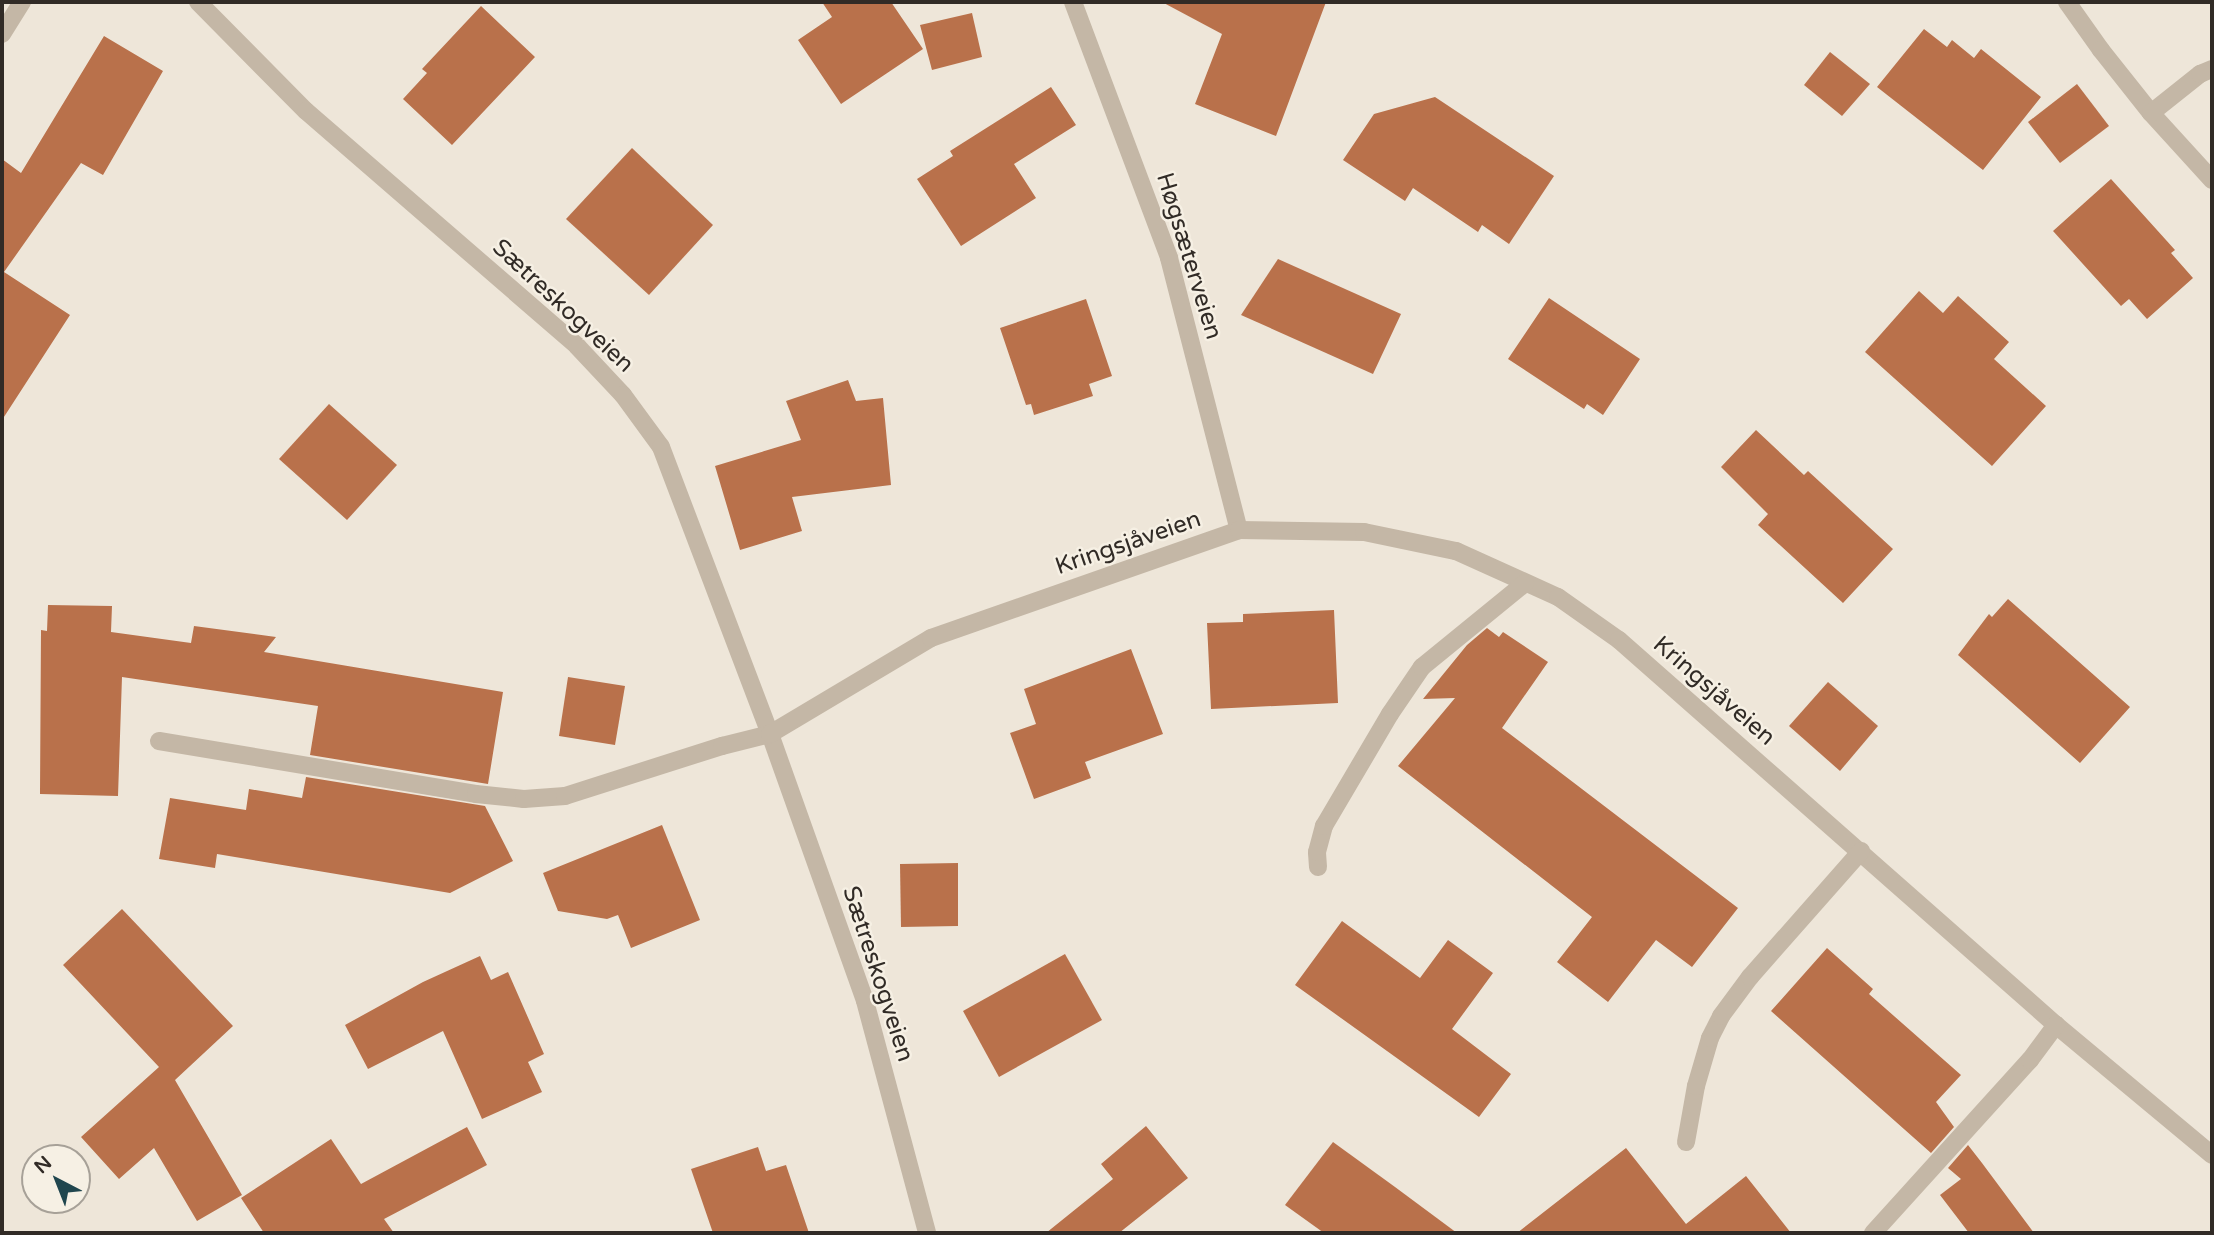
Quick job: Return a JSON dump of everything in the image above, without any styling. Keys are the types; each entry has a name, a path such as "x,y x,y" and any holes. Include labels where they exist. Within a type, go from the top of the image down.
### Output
{"street":[{"path":"2,34 22,2"},
{"name":"Sætreskogveien","path":"198,2 306,111 577,346 623,395 661,447 771,734 865,1001 927,1233"},
{"name":"Høgsæterveien","path":"1073,2 1169,258 1239,530"},
{"path":"2067,2 2151,113 2212,180"},
{"path":"2151,113 2200,74 2212,69"},
{"name":"Kringsjåveien","path":"771,734 930,638 1239,530 1364,532 1456,551 1558,597 1619,640 2056,1025 2212,1155"},
{"path":"1318,867 1317,852 1324,826 1390,714 1422,667 1525,583"},
{"path":"159,741 476,794 524,799 565,796 722,746 771,734"},
{"path":"1686,1142 1696,1086 1710,1038 1721,1016 1749,977 1861,851"},
{"path":"1873,1233 2030,1060 2056,1025"}],"building":[{"path":"822,2 891,2 923,49 841,104 798,40 832,17"},
{"path":"1162,2 1326,2 1276,136 1195,104 1222,34"},
{"path":"481,6 535,57 452,145 403,99 427,73 422,69"},
{"path":"972,13 982,57 932,70 920,25"},
{"path":"1924,29 1947,47 1952,40 1974,58 1981,49 2041,97 1983,170 1877,87"},
{"path":"104,36 163,71 103,175 81,163 4,272 70,315 2,420 2,159 21,173"},
{"path":"1830,52 1870,84 1842,116 1804,85"},
{"path":"2077,84 2109,126 2060,163 2028,122"},
{"path":"1051,87 1076,125 1014,164 1036,198 961,246 917,179 953,156 950,151"},
{"path":"1435,97 1554,176 1509,244 1482,225 1478,232 1413,188 1405,201 1343,160 1374,114"},
{"path":"632,148 713,225 649,295 566,219"},
{"path":"2111,179 2175,250 2171,253 2193,278 2147,319 2129,299 2121,306 2053,231"},
{"path":"1278,259 1401,314 1373,374 1241,315"},
{"path":"1919,291 1943,313 1958,296 2009,342 1994,359 2046,406 1992,466 1865,352"},
{"path":"1549,298 1640,359 1603,415 1587,404 1584,409 1508,359"},
{"path":"1086,299 1112,376 1089,384 1093,396 1034,415 1031,404 1026,405 1000,328"},
{"path":"848,380 856,401 883,398 891,485 792,497 802,531 740,550 715,466 801,440 786,401"},
{"path":"329,404 397,465 347,520 279,459"},
{"path":"1756,430 1804,475 1808,471 1893,549 1843,603 1758,525 1768,514 1721,467"},
{"path":"2008,599 2130,707 2080,763 1958,655 1989,614 1992,617"},
{"path":"48,605 112,606 111,632 191,643 194,626 276,637 264,652 503,692 488,784 310,755 318,706 122,677 118,796 40,794 41,630 47,631"},
{"path":"1334,610 1338,703 1211,709 1207,623 1243,622 1243,614"},
{"path":"1487,628 1499,637 1503,632 1548,662 1502,728 1738,908 1692,967 1656,940 1608,1002 1557,962 1592,917 1398,766 1455,698 1423,699 1467,645"},
{"path":"1131,649 1163,734 1085,762 1091,778 1034,799 1010,733 1036,724 1024,689"},
{"path":"568,677 625,686 615,745 559,736"},
{"path":"1828,682 1878,726 1840,771 1789,726"},
{"path":"306,777 485,806 513,861 450,893 217,854 215,868 159,859 170,798 246,810 249,789 302,798"},
{"path":"662,825 700,920 631,948 618,915 607,919 558,911 543,873"},
{"path":"958,863 958,926 901,927 900,864"},
{"path":"122,909 233,1026 175,1080 242,1195 197,1221 154,1148 119,1179 91,1148 91,1144 87,1144 81,1137 159,1067 63,965"},
{"path":"1342,921 1420,978 1448,940 1493,973 1452,1029 1511,1074 1479,1117 1295,985"},
{"path":"1827,948 1873,989 1869,994 1961,1075 1936,1102 1954,1127 1931,1153 1771,1011"},
{"path":"1065,954 1102,1020 999,1077 963,1011"},
{"path":"480,956 491,980 508,972 544,1054 528,1062 542,1092 482,1119 443,1031 368,1069 345,1025 423,982"},
{"path":"1146,1126 1188,1178 1119,1233 1046,1233 1113,1179 1101,1164"},
{"path":"467,1127 487,1165 384,1219 394,1233 264,1233 241,1198 331,1139 361,1184"},
{"path":"1333,1142 1457,1233 1324,1233 1285,1205"},
{"path":"1968,1145 2034,1233 1969,1233 1940,1195 1961,1179 1948,1168"},
{"path":"758,1147 766,1171 786,1165 809,1233 713,1233 691,1169"},
{"path":"1626,1148 1686,1224 1746,1176 1791,1233 1517,1233"}]}
